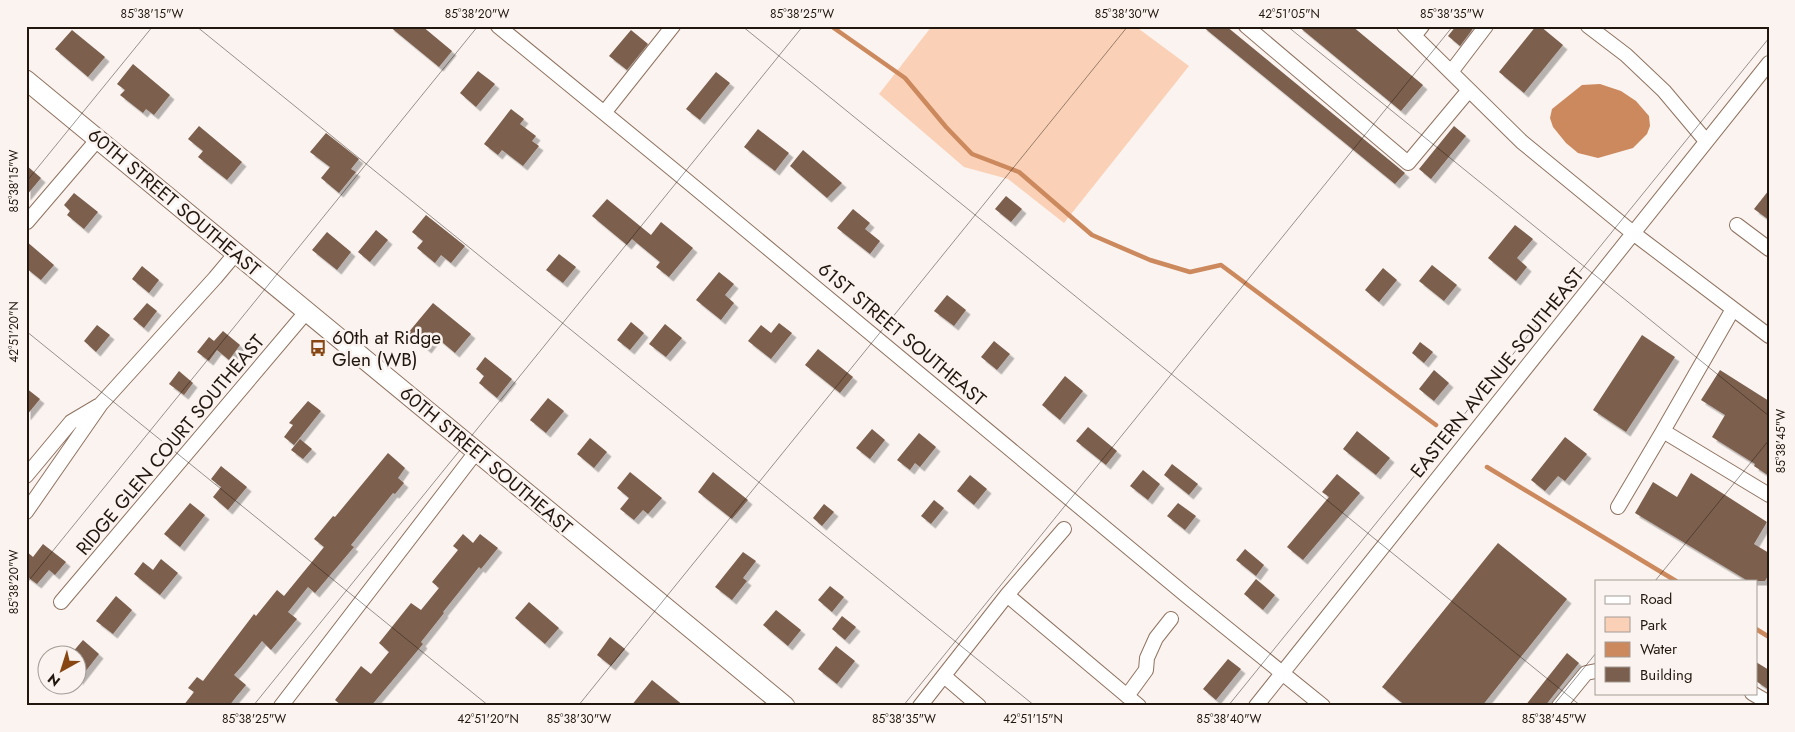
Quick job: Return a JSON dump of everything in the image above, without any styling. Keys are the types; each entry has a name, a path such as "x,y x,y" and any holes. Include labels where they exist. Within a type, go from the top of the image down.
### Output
{"main road":[{"name":"60TH STREET SOUTHEAST","path":"26,80 785,706"}],"street":[{"name":"61ST STREET SOUTHEAST","path":"498,26 1180,590 1324,706"},
{"path":"604,113 673,26"},
{"path":"1246,26 1408,163 1469,90"},
{"path":"1451,72 1486,26"},
{"path":"1588,26 1626,56 1664,91 1706,142"},
{"path":"1413,30 1451,72 1522,142 1633,233 1734,309 1767,330"},
{"name":"EASTERN AVENUE SOUTHEAST","path":"1256,706 1282,671 1769,63"},
{"path":"27,222 98,139"},
{"path":"1737,224 1769,249"},
{"path":"26,512 101,404 236,253"},
{"path":"1618,507 1734,309"},
{"name":"RIDGE GLEN COURT SOUTHEAST","path":"61,602 306,311"},
{"path":"26,476 71,422 101,404"},
{"path":"1663,431 1769,496"},
{"path":"280,706 476,452"},
{"path":"920,706 1064,529"},
{"path":"1008,596 1139,706"},
{"path":"1127,696 1146,670 1147,658 1156,638 1171,618"},
{"path":"1559,706 1586,672 1595,671"},
{"path":"944,676 979,706"},
{"path":"1754,694 1769,704"}],"green space":[{"path":"932,26 1135,26 1189,66 1064,223 1008,179 964,167 879,94"}],"water":[{"path":"1600,84 1621,91 1636,101 1649,116 1650,126 1647,134 1633,148 1598,158 1578,153 1566,143 1553,127 1550,118 1552,109 1582,85"}],"building":[{"path":"389,26 422,26 452,51 439,67"},
{"path":"1202,26 1226,26 1405,173 1395,184"},
{"path":"1298,26 1352,26 1423,85 1401,111"},
{"path":"1456,26 1475,26 1460,46 1448,36"},
{"path":"1536,26 1540,26 1563,45 1524,93 1499,72"},
{"path":"72,30 105,57 88,77 55,49"},
{"path":"631,30 648,44 627,70 609,56"},
{"path":"133,64 170,95 154,115 146,109 143,113 120,95 125,90 117,84"},
{"path":"478,71 495,84 476,107 460,93"},
{"path":"716,72 730,83 700,120 686,109"},
{"path":"511,109 524,119 520,124 536,136 532,141 539,146 523,166 502,150 498,155 484,144"},
{"path":"199,126 242,162 227,180 198,157 203,151 188,139"},
{"path":"1454,126 1466,136 1431,179 1419,169"},
{"path":"758,129 789,153 775,171 744,147"},
{"path":"326,133 359,159 351,169 356,172 339,193 321,178 330,167 310,152"},
{"path":"803,150 842,183 827,198 790,166"},
{"path":"26,165 41,178 26,196"},
{"path":"1769,190 1769,220 1754,209"},
{"path":"74,193 98,212 84,229 67,215 70,211 64,205"},
{"path":"1006,196 1022,209 1011,222 995,209"},
{"path":"607,199 651,235 661,222 693,248 669,277 656,267 660,262 632,239 627,245 592,216"},
{"path":"853,209 870,223 865,229 880,241 870,254 837,228"},
{"path":"426,215 465,246 451,263 441,255 435,263 417,248 423,241 412,232"},
{"path":"1515,225 1533,239 1517,258 1527,267 1516,281 1488,258"},
{"path":"376,230 388,240 370,262 358,252"},
{"path":"327,232 351,252 337,270 312,250"},
{"path":"26,241 54,265 41,280 26,268"},
{"path":"559,254 576,267 563,283 546,270"},
{"path":"1432,265 1457,285 1444,301 1419,281"},
{"path":"142,266 159,280 149,293 132,279"},
{"path":"1383,268 1397,280 1379,302 1365,290"},
{"path":"719,272 734,284 725,295 734,303 721,320 696,300"},
{"path":"947,295 966,310 954,326 934,311"},
{"path":"147,303 157,311 144,328 133,319"},
{"path":"433,303 471,334 455,353 436,337 427,349 408,333"},
{"path":"631,322 644,333 630,350 617,340"},
{"path":"779,323 792,333 771,359 748,341 761,325 771,333"},
{"path":"665,324 682,338 666,357 649,344"},
{"path":"97,325 110,335 96,352 84,341"},
{"path":"223,331 240,345 229,360 217,350 209,361 197,352 209,337 214,341"},
{"path":"1642,335 1675,357 1626,432 1593,410"},
{"path":"994,341 1010,354 997,370 981,357"},
{"path":"1420,342 1433,352 1424,363 1412,353"},
{"path":"818,349 853,377 840,393 805,365"},
{"path":"485,357 512,379 497,398 479,383 484,376 476,369"},
{"path":"1434,370 1449,383 1434,401 1419,389"},
{"path":"1720,370 1769,401 1769,476 1754,466 1755,464 1712,437 1725,415 1701,400"},
{"path":"179,371 193,383 184,395 169,384"},
{"path":"1065,376 1083,391 1060,420 1042,405"},
{"path":"26,388 40,399 26,416"},
{"path":"548,398 564,411 546,433 530,420"},
{"path":"308,401 321,411 294,445 284,437 293,425 289,423"},
{"path":"1088,427 1117,451 1106,465 1076,441"},
{"path":"872,429 885,440 870,459 856,448"},
{"path":"1357,431 1390,458 1376,475 1343,449"},
{"path":"919,433 936,447 920,467 915,463 910,470 897,460"},
{"path":"1565,437 1587,454 1565,481 1558,476 1545,491 1531,480"},
{"path":"590,438 607,452 594,468 577,454"},
{"path":"300,439 312,449 303,459 291,450"},
{"path":"388,453 405,468 398,478 404,483 395,494 393,493 351,545 354,547 315,593 308,587 288,612 297,619 271,650 262,641 234,675 246,685 229,706 183,706 194,692 188,688 197,677 203,681 254,614 256,616 277,590 284,596 324,547 314,539 333,516 335,517"},
{"path":"1172,464 1198,484 1189,495 1164,475"},
{"path":"221,466 247,487 228,510 213,497 221,487 211,479"},
{"path":"1143,470 1160,484 1148,500 1130,486"},
{"path":"630,472 662,498 648,514 643,510 634,520 620,509 629,498 617,488"},
{"path":"713,472 748,500 732,519 698,492"},
{"path":"1691,473 1767,522 1754,544 1769,553 1769,574 1765,581 1746,580 1635,513 1653,482 1677,497"},
{"path":"1337,474 1360,493 1303,560 1287,547 1329,497 1322,492"},
{"path":"970,475 987,489 974,505 957,491"},
{"path":"934,500 944,508 931,524 921,516"},
{"path":"190,503 205,515 180,547 164,534"},
{"path":"1178,503 1196,516 1185,530 1167,516"},
{"path":"824,504 834,512 822,526 813,518"},
{"path":"463,534 473,543 480,534 498,548 481,569 479,567 421,642 423,644 371,706 342,706 335,700 361,666 371,674 389,652 379,643 411,603 421,610 439,588 432,582 458,550 453,546"},
{"path":"1498,543 1567,599 1482,706 1406,706 1382,687"},
{"path":"43,544 66,562 55,575 49,570 37,584 26,576 26,551 33,557"},
{"path":"1245,549 1264,565 1256,576 1236,560"},
{"path":"743,552 756,561 743,578 747,581 732,600 715,587"},
{"path":"161,559 178,573 160,595 134,574 143,562 153,570"},
{"path":"1256,579 1275,595 1263,610 1244,594"},
{"path":"830,586 844,597 832,612 818,600"},
{"path":"116,596 132,610 113,634 96,621"},
{"path":"529,602 559,628 545,644 515,618"},
{"path":"776,610 801,630 788,646 763,625"},
{"path":"842,616 856,627 845,640 832,629"},
{"path":"610,637 625,649 611,666 597,655"},
{"path":"83,640 88,644 80,644"},
{"path":"88,644 99,654 88,668"},
{"path":"836,646 855,661 837,684 818,669"},
{"path":"1567,653 1579,663 1545,706 1525,706"},
{"path":"1228,659 1241,669 1216,700 1203,689"},
{"path":"1758,663 1769,670 1769,690 1758,682"},
{"path":"652,680 684,706 631,706"}],"waterway":[{"path":"831,26 905,78 946,127 972,154 1019,172 1092,235 1150,260 1190,272 1221,265 1436,425"},
{"path":"1487,467 1674,580"},
{"path":"1758,630 1769,637"}],"place":[{"name":"60th at Ridge Glen (WB)","path":"318,348"}]}
